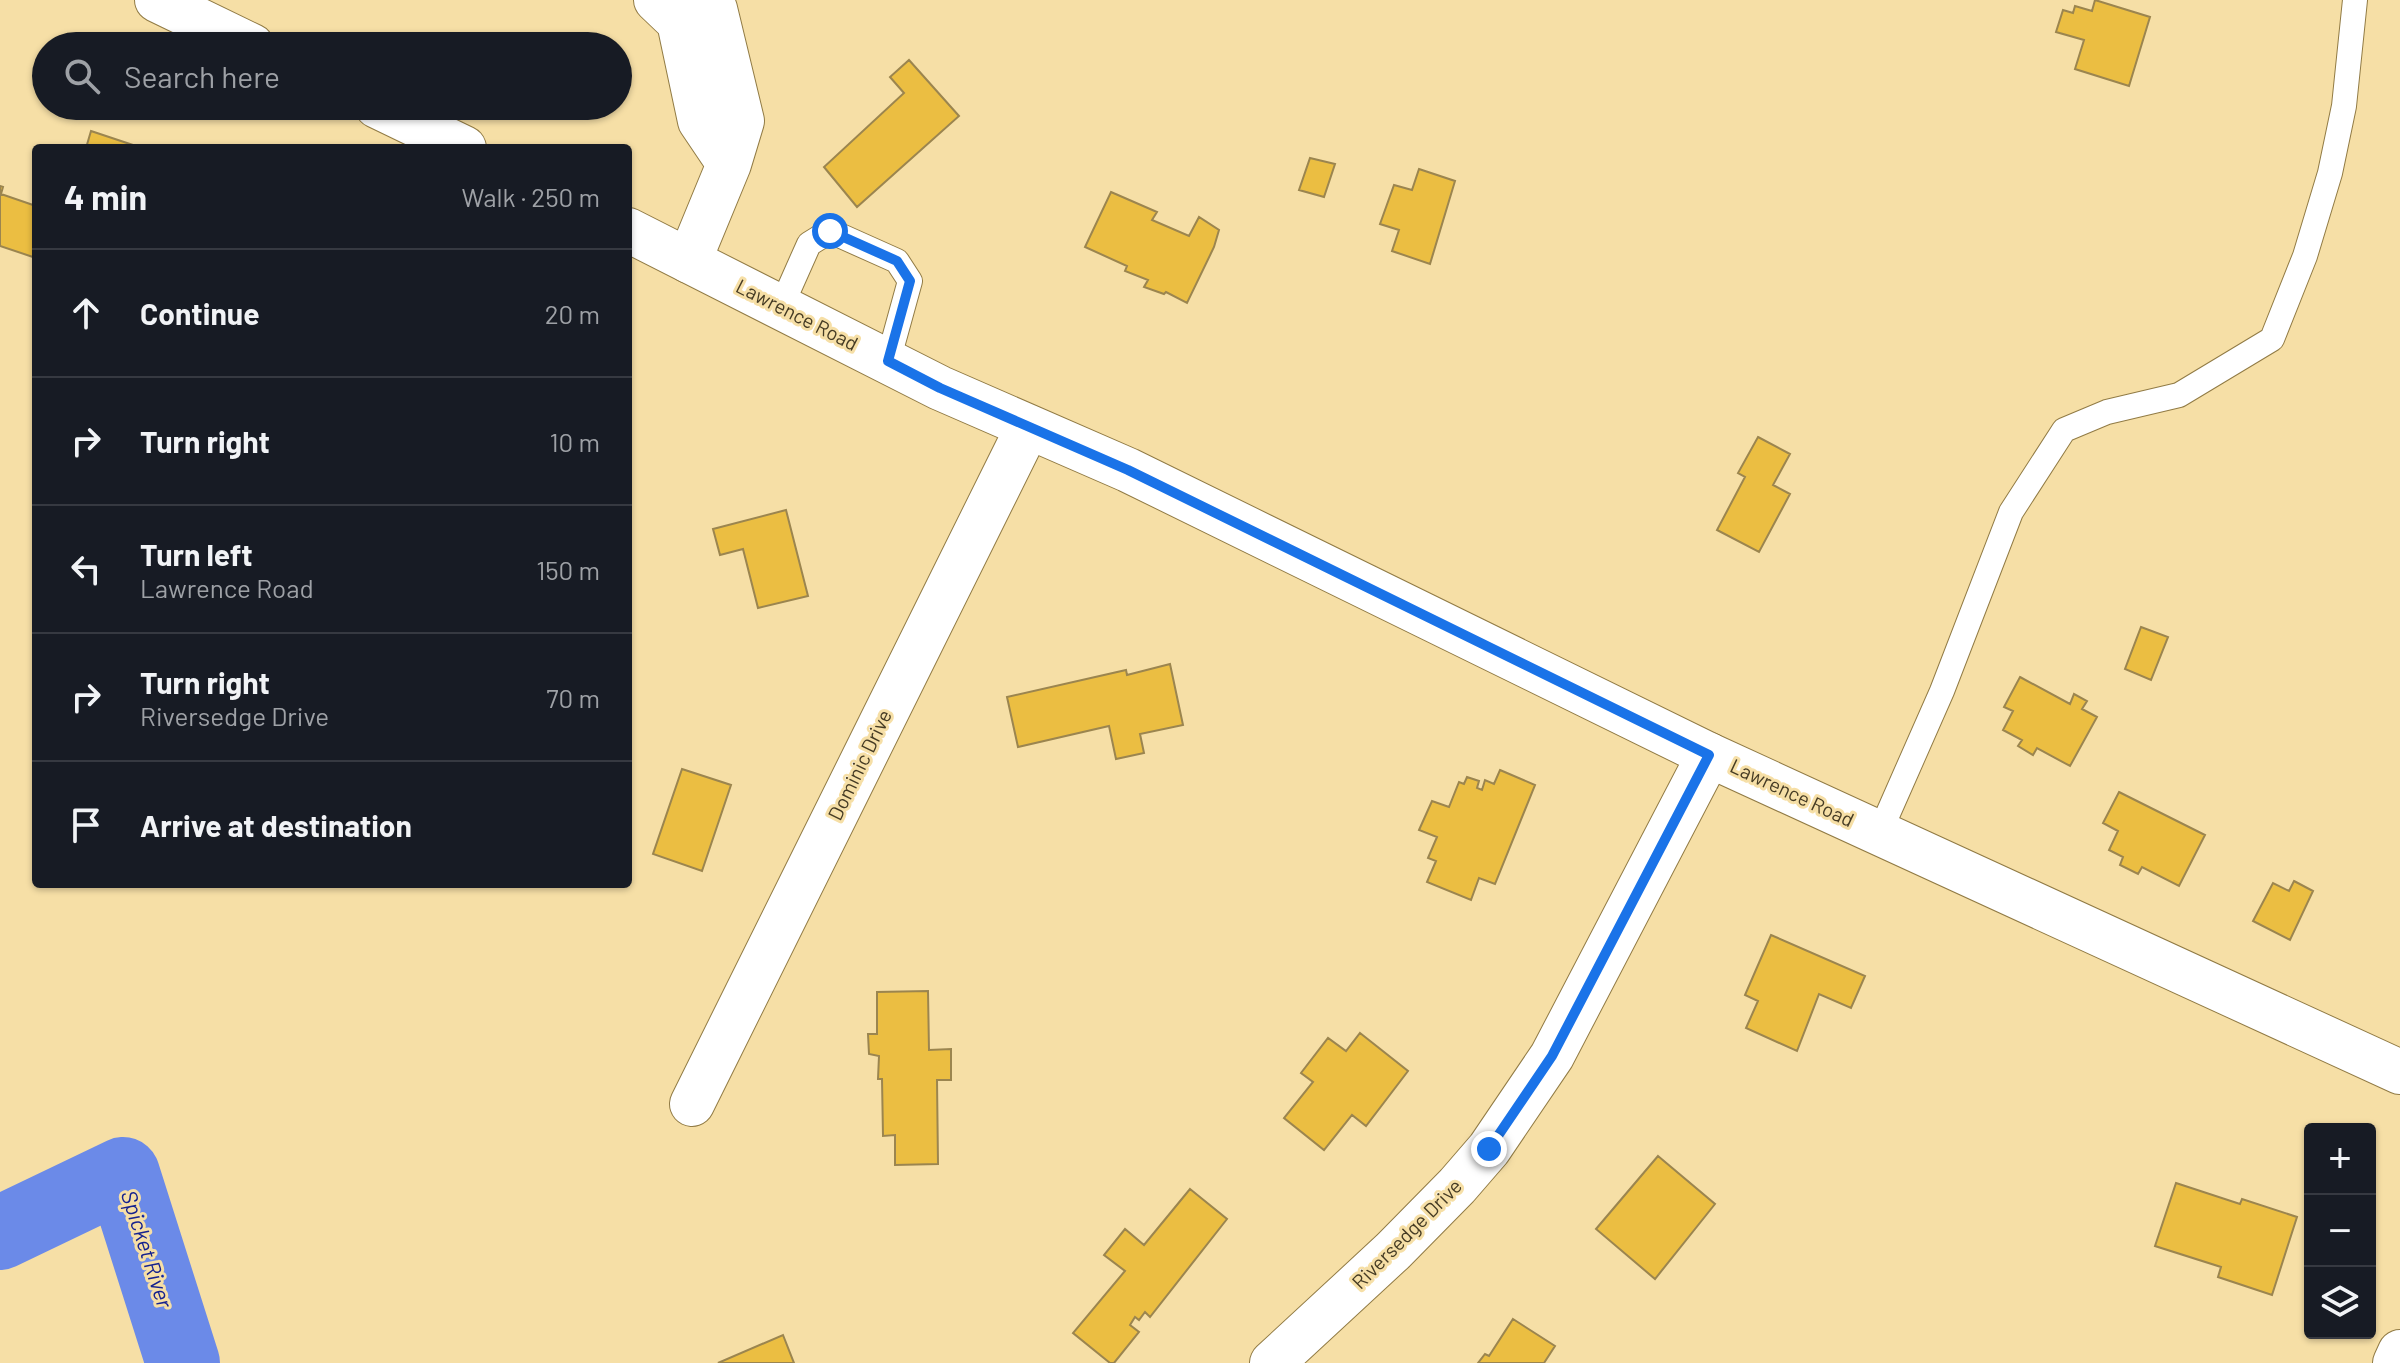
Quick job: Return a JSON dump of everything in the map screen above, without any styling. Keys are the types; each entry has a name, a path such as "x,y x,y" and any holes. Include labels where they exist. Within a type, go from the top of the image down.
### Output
{"street":[{"path":"157,0 223,32"},
{"path":"656,0 679,22 700,121 729,164"},
{"path":"689,261 729,164 742,121 715,9 706,0"},
{"path":"406,120 456,144"},
{"name":"Lawrence Road","path":"632,232 888,361 1128,470 1709,755 2400,1072"},
{"name":"Dominic Drive","path":"692,1104 1028,427"},
{"name":"Riversedge Drive","path":"1272,1363 1393,1251 1489,1149 1552,1056 1709,755"},
{"path":"2395,1363 2400,1352"}],"lane":[{"path":"1879,834 1942,691 2011,512 2064,430 2107,412 2179,395 2272,339 2305,256 2330,173 2344,106 2355,0"},
{"path":"781,307 809,244 830,231 897,261 910,281 888,361"}],"building":[{"path":"2095,0 2150,17 2129,86 2075,69 2084,40 2056,32 2063,10 2073,13 2075,6 2092,11"},
{"path":"909,60 959,116 857,207 824,167 904,93 890,77"},
{"path":"91,131 130,144 87,144"},
{"path":"1310,158 1335,164 1324,197 1299,190"},
{"path":"1419,169 1455,181 1430,264 1392,251 1399,230 1380,224 1394,185 1412,190"},
{"path":"0,186 3,187 1,194 32,205 32,257 0,246"},
{"path":"1111,192 1157,212 1152,220 1189,236 1199,217 1219,230 1187,303 1166,292 1144,287 1148,280 1125,271 1127,266 1085,247"},
{"path":"1758,437 1790,454 1773,485 1790,494 1759,552 1717,530 1745,477 1738,473"},
{"path":"786,510 808,596 758,608 743,549 720,555 713,529"},
{"path":"2141,627 2168,637 2151,680 2125,669"},
{"path":"1170,664 1183,725 1140,734 1144,753 1116,759 1109,726 1018,747 1007,697 1126,670 1127,675"},
{"path":"2020,677 2070,704 2074,694 2087,701 2082,709 2097,717 2070,766 2037,748 2033,755 2018,746 2022,740 2003,730 2013,711 2004,707"},
{"path":"682,769 731,785 702,871 653,854"},
{"path":"1500,770 1535,785 1495,884 1479,878 1471,900 1427,882 1436,861 1428,858 1437,837 1419,830 1432,801 1449,807 1459,782 1464,784 1467,777 1479,781 1477,788 1482,790 1485,780 1494,784"},
{"path":"2119,792 2205,835 2179,886 2142,867 2138,874 2120,865 2123,857 2109,850 2118,831 2103,823"},
{"path":"2294,881 2313,891 2290,940 2253,921 2273,883 2289,891"},
{"path":"1771,935 1865,976 1851,1008 1819,994 1797,1051 1746,1028 1758,1001 1745,995"},
{"path":"928,991 929,1050 951,1049 951,1080 937,1080 938,1164 895,1165 895,1135 883,1136 879,1056 869,1054 868,1034 877,1034 877,992"},
{"path":"1360,1033 1408,1071 1366,1126 1352,1115 1324,1150 1284,1118 1313,1082 1301,1073 1328,1038 1346,1051"},
{"path":"1658,1156 1715,1204 1655,1279 1596,1229"},
{"path":"2176,1183 2240,1204 2242,1199 2297,1217 2272,1295 2218,1277 2221,1267 2155,1246"},
{"path":"1190,1189 1227,1219 1150,1317 1145,1312 1139,1320 1135,1317 1130,1325 1139,1332 1114,1363 1110,1363 1073,1333 1125,1271 1104,1255 1125,1229 1144,1245"},
{"path":"1513,1319 1555,1346 1544,1363 1478,1363 1485,1354 1489,1356"},
{"path":"783,1335 794,1363 718,1363"}],"waterway":[{"name":"Spicket River","path":"0,1233 123,1174 183,1363"}],"route":[{"path":"830,231 897,261 910,281 888,361 940,388 1128,470 1709,755 1580,1006 1552,1056 1489,1149"}]}
